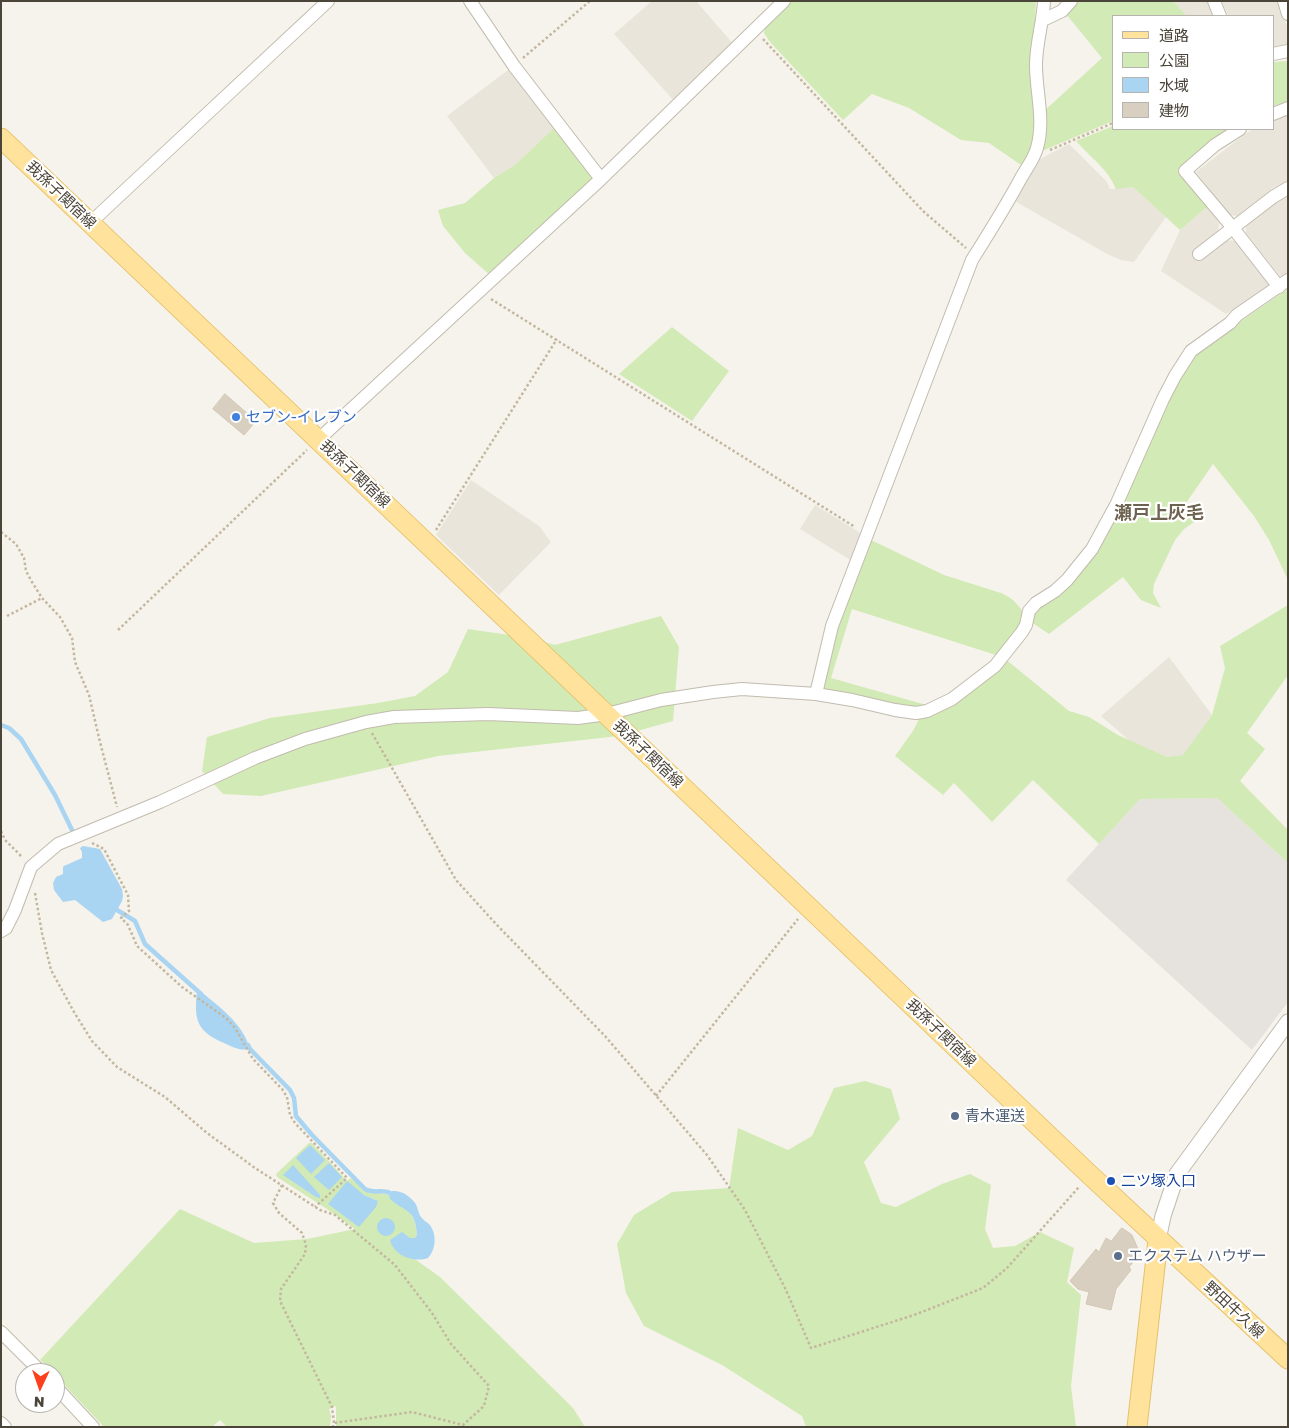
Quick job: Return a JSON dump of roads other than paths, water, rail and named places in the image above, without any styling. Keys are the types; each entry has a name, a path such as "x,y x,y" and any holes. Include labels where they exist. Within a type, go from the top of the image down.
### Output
{"main road":[{"name":"我孫子関宿線","path":"1,138 1158,1240"},
{"name":"野田牛久線","path":"1158,1240 1288,1359"},
{"path":"1137,1427 1158,1240"}],"street":[{"path":"90,223 328,1"},
{"path":"470,1 514,66 600,179"},
{"path":"319,439 600,179 784,1"},
{"path":"816,694 832,626 974,256 1002,213 1037,149 1040,117 1036,67 1037,41 1043,20 1044,1"},
{"path":"1043,20 1062,11 1071,1"},
{"path":"1214,1 1220,15"},
{"path":"1284,1 1288,14"},
{"path":"1274,54 1288,51"},
{"path":"1274,114 1288,108"},
{"path":"1,931 6,928 16,910 31,867 58,844 160,802 255,758 305,739 366,722 394,717 488,714 578,718 607,714 661,700 742,689 816,694 916,713 927,712 952,699 995,666 1022,632 1026,625 1029,611 1036,603 1055,591 1067,580 1092,549 1117,503 1167,391 1191,351 1230,323 1237,315 1283,284 1185,171 1215,145 1238,130"},
{"path":"1199,254 1272,196 1288,188"},
{"path":"1158,1240 1163,1216 1177,1174 1288,1022"},
{"path":"4,1340 30,1363"},
{"path":"65,1397 93,1427"},
{"path":"1,1423 6,1427"}],"water":[{"path":"83,846 100,849 122,889 122,901 112,919 103,922 75,900 63,902 54,890 53,883 56,877 63,874 63,867 82,858 80,848"},
{"path":"199,990 236,1023 247,1040 250,1049 233,1047 202,1029 196,1009 197,991"},
{"path":"310,1145 325,1160 311,1174 296,1158"},
{"path":"329,1163 342,1177 329,1190 314,1177"},
{"path":"293,1165 320,1195 320,1198 283,1175"},
{"path":"347,1181 364,1195 378,1201 376,1207 359,1227 328,1204"},
{"path":"392,1191 405,1194 411,1198 423,1220 430,1225 435,1237 434,1246 428,1258 417,1260 405,1257 392,1246 390,1240 402,1232 410,1238 415,1238 417,1235 412,1215 390,1199 389,1195"},
{"path":"386,1218 392,1221 395,1227 392,1233 386,1236 380,1233 377,1227 380,1221"}],"waterway":[{"path":"1,725 9,728 21,739 55,795 72,830"},
{"path":"114,904 117,910 135,921 145,944 201,994"},
{"path":"248,1045 290,1090 294,1098 296,1116 312,1135 365,1189 390,1193"}],"place":[{"name":"セブン-イレブン","path":"236,417"},
{"name":"青木運送","path":"955,1116"},
{"name":"二ツ塚入口","path":"1111,1181"},
{"name":"エクステム ハウザー","path":"1118,1256"}],"district":[{"name":"瀬戸上灰毛","path":"1159,513"}]}
